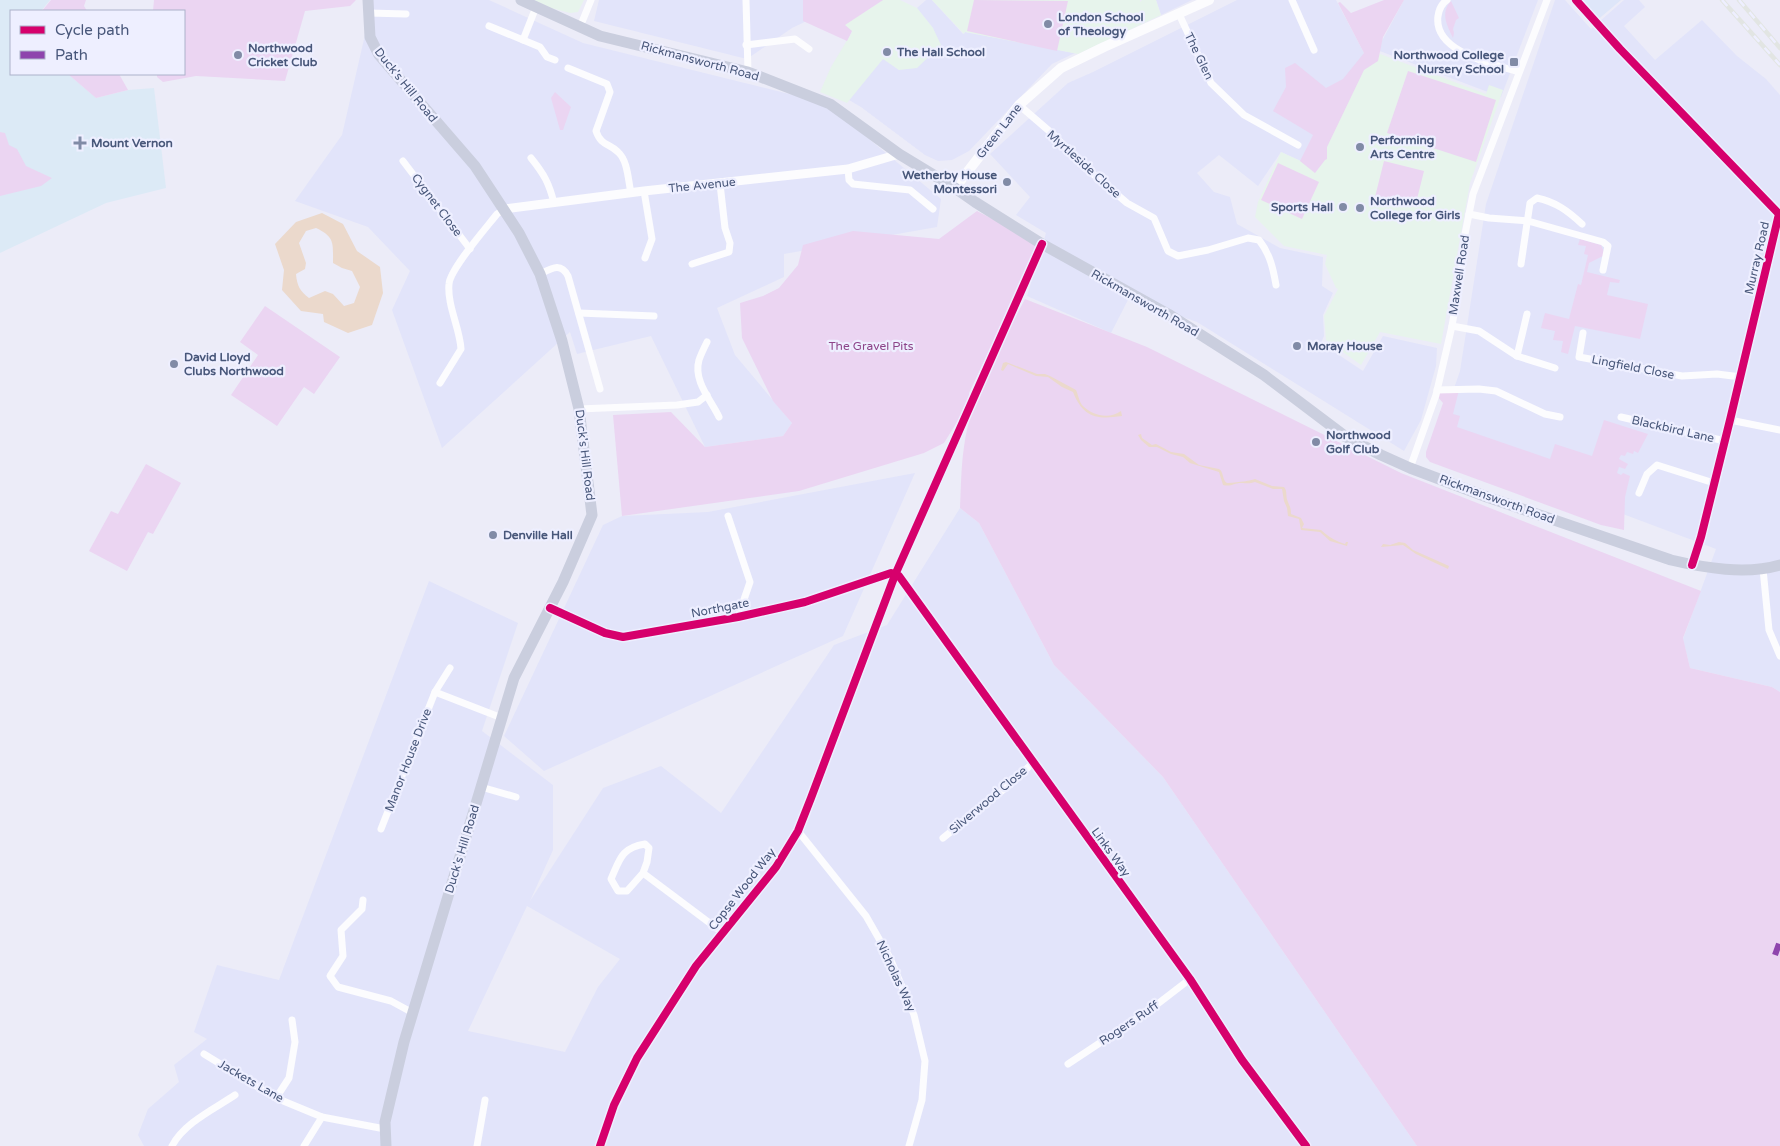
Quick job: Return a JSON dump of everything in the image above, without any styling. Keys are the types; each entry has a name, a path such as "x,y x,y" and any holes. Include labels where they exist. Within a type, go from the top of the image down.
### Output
{"main road":[{"name":"Duck's Hill Road","path":"368,0 370,37 379,55 475,166 519,233 540,274 562,341 580,409 592,515 580,546 514,678 404,1042 385,1122 386,1146"},
{"name":"Rickmansworth Road","path":"521,0 600,36 748,72 830,104 899,154 1042,244 1168,314 1264,375 1346,437 1381,455 1410,468 1497,500 1672,560 1723,569 1763,570 1780,565"},
{"name":"Green Lane","path":"955,188 1019,105 1061,68 1104,46 1209,0"}],"street":[{"path":"580,27 591,0"},
{"path":"746,0 748,72"},
{"path":"1292,0 1314,50"},
{"path":"1447,0 1438,11 1437,21 1443,39 1451,46 1519,72"},
{"name":"Maxwell Road","path":"1410,468 1426,428 1452,326 1469,214 1475,188 1546,0"},
{"name":"Murray Road","path":"1576,0 1620,49 1779,214 1776,237 1701,537 1692,565"},
{"path":"523,40 536,7"},
{"path":"369,14 406,14"},
{"name":"The Glen","path":"1179,14 1211,82 1244,114 1298,145"},
{"path":"489,26 540,47 547,57 555,60"},
{"path":"746,45 795,38 809,49"},
{"path":"568,68 607,84 610,88 596,131 604,144 619,152 624,161 631,193"},
{"name":"Myrtleside Close","path":"1019,105 1127,203 1154,218 1168,251 1178,256 1208,250 1248,238 1259,240 1266,249 1273,265 1276,285"},
{"name":"The Avenue","path":"504,209 644,191 848,169 899,154"},
{"path":"531,158 544,174 554,203"},
{"name":"Cygnet Close","path":"403,161 470,249"},
{"path":"848,169 848,180 853,184 910,190 934,209"},
{"path":"692,264 729,252 730,243 724,228 720,184"},
{"path":"644,191 652,239 645,258"},
{"path":"1520,264 1530,203 1537,198 1550,201 1562,207 1582,224"},
{"name":"Cygnet Close","path":"440,383 461,350 449,283 457,267 470,249 497,214 504,209"},
{"path":"1469,214 1489,218 1528,221 1603,242 1608,246 1602,270"},
{"name":"Copse Wood Way","path":"600,1146 614,1105 637,1058 696,966 776,867 798,830 812,798 895,574 1042,244"},
{"path":"540,274 560,266 565,270 600,389"},
{"path":"579,313 654,316"},
{"path":"1516,356 1527,314"},
{"path":"1452,326 1479,331 1516,356 1555,368"},
{"name":"Lingfield Close","path":"1583,333 1578,357 1682,376 1717,374 1741,377"},
{"path":"707,342 698,362 703,389 719,417"},
{"path":"1437,390 1480,389 1496,391 1545,414 1560,417"},
{"path":"580,409 677,405 698,402 707,395"},
{"name":"Blackbird Lane","path":"1621,417 1725,441"},
{"path":"1730,420 1780,430"},
{"path":"1639,493 1647,474 1656,466 1714,483"},
{"path":"728,516 750,582 738,617"},
{"path":"1763,570 1769,630 1780,656"},
{"name":"Northgate","path":"550,608 605,634 623,637 738,617 805,602 890,573 895,574"},
{"name":"Links Way","path":"895,574 899,576 1190,979 1242,1060 1306,1146"},
{"name":"Manor House Drive","path":"381,829 435,692 450,668"},
{"path":"435,692 502,718"},
{"name":"Silverwood Close","path":"942,838 1004,790 1033,763"},
{"path":"481,787 516,797"},
{"name":"Nicholas Way","path":"798,830 866,916 890,958 914,1015 925,1061 922,1100 910,1146"},
{"path":"645,844 649,848 643,873 627,891 618,891 611,879 624,852 634,846 645,844"},
{"path":"643,873 723,933"},
{"path":"363,900 362,909 341,930 343,956 330,976 338,987 391,1001 413,1012"},
{"name":"Rogers Ruff","path":"1068,1064 1151,1009 1190,979"},
{"path":"276,1098 289,1078 295,1042 292,1020"},
{"name":"Jackets Lane","path":"204,1054 276,1098 322,1117 385,1129"},
{"path":"172,1146 174,1140 192,1123 235,1094"},
{"path":"477,1146 485,1100"},
{"path":"304,1146 322,1117"}],"shaded area":[{"name":"Mount Vernon","path":"0,0 50,0 42,10 10,10 10,75 69,75 96,98 128,90 154,88 166,188 106,203 0,253"},
{"path":"373,0 489,0 583,43 826,103 941,199 937,227 784,254 784,277 717,308 735,355 792,423 783,436 705,447 651,336 577,354 570,332 442,448 392,310 410,271 368,227 295,201 342,135"},
{"path":"534,0 584,0 578,12 570,13 551,8"},
{"path":"599,0 818,0 817,16 792,28 747,59 594,21"},
{"name":"The Hall School","path":"883,0 900,0 917,8 933,28 941,45 917,68 899,70 883,59 847,103 820,92 831,67 852,32 844,25"},
{"path":"926,0 932,0 963,34 965,32 1075,53 1052,64 969,151 952,160 938,161 925,155 849,100 883,58 899,70 933,28 917,8"},
{"name":"London School of Theology","path":"932,0 1140,0 1140,2 1142,0 1156,0 1161,15 1078,54 965,32 964,34"},
{"path":"1156,0 1192,0 1161,15"},
{"path":"1237,0 1336,0 1364,53 1305,163 1281,152 1258,186 1219,155 1197,173 1214,192 1230,197 1237,224 1280,248 1323,257 1322,286 1333,293 1323,315 1324,336 1321,343 1363,371 1383,336 1437,348 1436,366 1421,420 1404,451 1197,322 1129,298 1111,333 1027,296 1046,233 1016,215 1030,197 990,154 1068,83"},
{"path":"1404,0 1538,0 1501,97 1377,50"},
{"path":"1555,0 1565,0 1591,29 1624,0 1639,0 1645,7 1624,26 1655,60 1702,20 1737,56 1766,79 1780,95 1780,692 1772,687 1690,668 1683,639 1716,549 1607,508 1429,460 1460,371 1486,204"},
{"path":"1576,0 1621,0 1595,22"},
{"name":"Northwood College for Girls","path":"1375,52 1486,94 1489,85 1503,90 1470,183 1441,344 1380,332 1361,365 1326,340 1324,316 1338,289 1325,264 1327,255 1284,246 1255,217 1258,202 1281,152 1305,163 1315,173 1325,159 1327,159 1327,126"},
{"path":"322,213 343,224 357,251 380,267 383,293 372,325 348,333 324,322 323,314 301,311 282,290 284,270 275,244 296,222","holes":["316,228 332,241 333,263 352,271 360,287 354,303 344,306 333,294 325,291 309,298 298,285 296,274 305,269 306,263 299,243 306,231"]},
{"path":"1006,362 1037,374 1050,376 1076,390 1082,405 1095,414 1106,416 1121,411 1122,416 1098,417 1091,415 1081,407 1073,392 1048,377 1036,376 1008,364 1003,371 1001,370 1003,363"},
{"path":"1141,434 1142,438 1152,445 1156,444 1171,452 1184,454 1199,465 1219,469 1227,483 1255,479 1272,486 1284,487 1291,514 1301,518 1304,524 1302,528 1321,530 1338,542 1345,544 1348,542 1347,546 1330,541 1320,532 1301,530 1299,519 1288,516 1282,489 1273,489 1255,482 1223,485 1219,472 1190,463 1183,457 1171,454 1157,447 1149,447 1138,435"},
{"path":"915,473 843,636 544,771 504,736 603,525 622,516 708,512"},
{"path":"960,508 979,523 1054,665 1163,777 1417,1146 144,1146 138,1135 148,1109 179,1082 174,1065 207,1039 194,1032 217,965 279,980 429,581 518,623 482,731 553,785 553,850 530,901 603,788 661,766 721,813 834,645 887,625","holes":["527,906 620,959 598,987 565,1052 468,1031"]},
{"path":"1399,542 1405,543 1413,550 1449,566 1448,569 1416,554 1403,545 1381,547 1383,544 1390,545"}],"green space":[{"path":"51,0 86,0 84,6 86,10 43,10"},
{"name":"Northwood Cricket Club","path":"154,0 356,0 350,6 305,11 285,81 196,76 163,82 157,75 185,75 185,10 153,10"},
{"path":"803,0 883,0 845,25 852,31 847,41 803,21"},
{"path":"974,0 1068,1 1057,51 967,31"},
{"path":"1384,0 1404,0 1383,37 1378,61 1364,70 1327,147 1327,159 1315,173 1300,161 1313,135 1273,111 1286,87 1285,68 1295,63 1326,88 1343,79 1364,53 1338,3 1340,2 1351,13"},
{"path":"1451,1 1459,18 1456,20 1453,29 1453,38 1445,15"},
{"path":"1408,71 1496,100 1476,162 1387,133"},
{"path":"69,75 120,75 128,90 96,98"},
{"path":"555,92 571,107 563,130 560,130 551,98"},
{"path":"0,132 5,133 9,145 17,149 26,166 52,178 41,186 0,196"},
{"path":"1384,161 1424,171 1415,207 1375,197"},
{"path":"1278,163 1319,182 1302,219 1261,200"},
{"name":"The Gravel Pits","path":"977,211 1035,241 1038,249 969,393 970,401 944,443 924,453 799,491 622,516 613,415 671,412 705,447 783,436 792,423 773,401 742,338 740,303 763,296 779,288 798,265 803,245 853,231 939,239"},
{"path":"1580,239 1601,245 1604,252 1603,256 1589,263 1587,272 1620,280 1619,283 1610,282 1607,295 1648,304 1640,339 1575,326 1568,354 1561,352 1563,341 1553,340 1555,331 1541,328 1545,313 1569,319 1578,284 1581,285 1588,255 1584,254 1586,246 1578,245"},
{"path":"1025,299 1147,347 1401,473 1701,591 1683,638 1690,668 1772,687 1780,692 1780,1146 1417,1146 1163,777 1054,665 979,523 960,508 963,455 973,408 988,370"},
{"path":"265,306 340,357 314,394 304,387 277,426 231,395 258,355 240,342"},
{"path":"1437,390 1459,390 1453,414 1460,416 1457,427 1550,459 1555,444 1592,456 1604,420 1648,434 1638,453 1634,451 1633,454 1627,452 1625,456 1621,455 1619,459 1628,464 1625,469 1619,467 1617,473 1630,476 1625,497 1624,530 1601,525 1430,462 1426,457 1426,452 1443,403 1436,395"},
{"path":"146,464 181,483 153,534 148,532 127,571 89,551 111,511 118,514"}],"railway":[{"path":"1722,0 1780,65"},
{"path":"1739,0 1780,48"}],"marked path":[{"path":"1775,955 1780,941"}],"cycle path":[{"path":"1576,0 1620,49 1779,214 1730,420 1701,537 1692,565"},
{"path":"600,1146 614,1105 637,1058 696,966 776,867 798,831 895,575 1042,244"},
{"path":"550,608 605,633 623,637 738,617 805,602 891,573 899,576 1190,979 1242,1060 1306,1146"}],"place":[{"name":"London School of Theology","path":"1048,24"},
{"name":"The Hall School","path":"887,52"},
{"name":"Northwood Cricket Club","path":"238,55"},
{"name":"Northwood College Nursery School","path":"1514,62"},
{"name":"Mount Vernon","path":"80,143"},
{"name":"Performing Arts Centre","path":"1360,147"},
{"name":"Wetherby House Montessori","path":"1007,182"},
{"name":"Sports Hall","path":"1343,207"},
{"name":"Northwood College for Girls","path":"1360,208"},
{"name":"Moray House","path":"1297,346"},
{"name":"David Lloyd Clubs Northwood","path":"174,364"},
{"name":"Northwood Golf Club","path":"1316,442"},
{"name":"Denville Hall","path":"493,535"}]}
